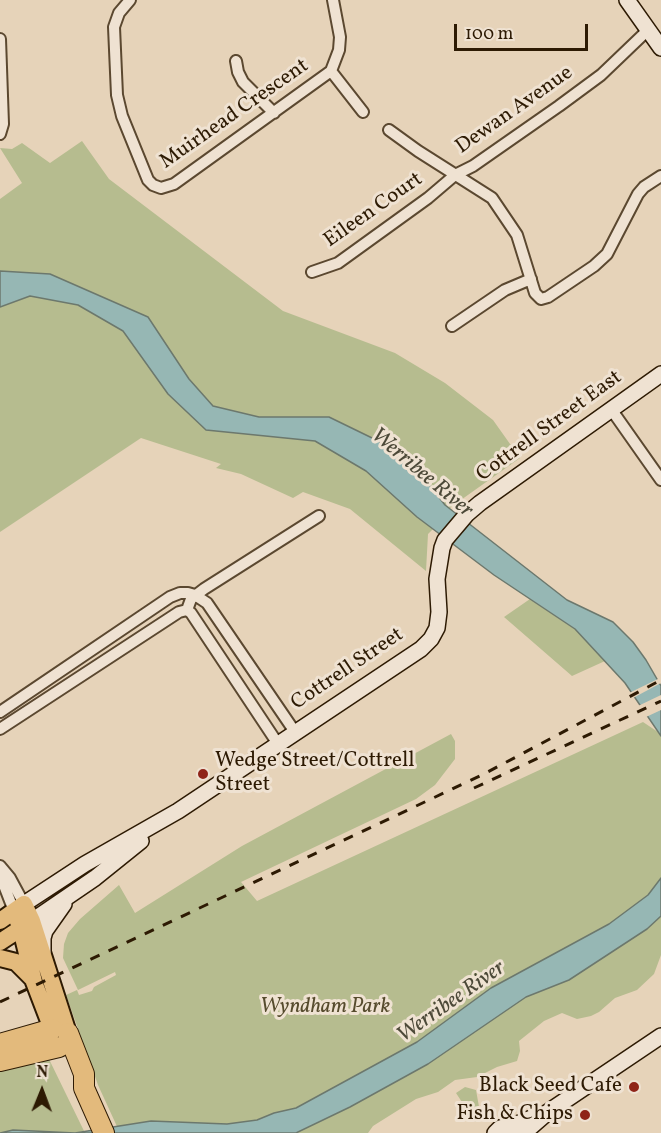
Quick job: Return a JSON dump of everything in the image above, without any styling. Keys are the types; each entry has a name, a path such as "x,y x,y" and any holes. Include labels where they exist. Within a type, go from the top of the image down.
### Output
{"highway":[{"path":"0,1044 60,1037"},
{"path":"0,1061 60,1037"},
{"path":"60,1037 84,1074 84,1088 104,1133"}],"main road":[{"path":"13,912 27,925 43,955 60,1037"},
{"path":"27,925 34,982"},
{"name":"Cottrell Street","path":"0,942 27,925"},
{"path":"0,958 16,962 34,982 60,1037"}],"street":[{"name":"Muirhead Crescent","path":"130,0 114,11 117,95 122,116 148,180 158,188 174,184 331,71 339,50 340,37 333,0"},
{"path":"627,0 661,48"},
{"name":"Dewan Avenue","path":"455,175 473,166 593,81 648,30"},
{"path":"0,39 4,131"},
{"path":"236,61 243,82 274,113"},
{"path":"331,71 363,111"},
{"path":"389,130 484,192 495,202 517,235 535,293 539,298 548,297 594,266 607,254 638,194 644,187 661,176"},
{"name":"Eileen Court","path":"312,272 338,263 428,198 455,175"},
{"path":"452,326 505,290 531,279"},
{"name":"Cottrell Street East","path":"465,517 480,503 661,374"},
{"path":"611,409 661,480"},
{"path":"187,610 188,603 195,596 319,516"},
{"name":"Cottrell Street","path":"13,912 85,864 178,811 415,653 431,639 437,628 439,612 437,579 440,556 446,540 465,517"},
{"path":"0,712 170,597 180,593 195,596 207,603 295,732"},
{"path":"0,729 179,612 187,610"},
{"path":"187,610 278,744"},
{"path":"62,671 69,683"},
{"path":"13,703 21,715"},
{"name":"Cottrell Street","path":"27,925 74,893 178,811"},
{"path":"0,866 14,885 13,912"},
{"path":"0,875 13,912"},
{"path":"43,955 45,931 59,909 74,893"},
{"path":"512,1131 548,1112 661,1036"}],"green space":[{"path":"82,141 109,179 283,311 395,353 445,383 493,420 520,458 451,507 428,534 426,571 350,509 303,492 293,498 241,474 216,468 221,464 141,438 0,532 0,199 22,183 0,148 12,149 22,143 50,163"},
{"path":"530,599 575,629 605,661 572,676 504,617"},
{"name":"Wyndham Park","path":"643,722 661,734 661,955 654,974 637,990 615,998 591,1016 577,1019 562,1013 544,1021 519,1041 520,1051 517,1061 497,1067 477,1077 455,1080 438,1092 416,1099 373,1126 368,1133 120,1133 98,1085 66,995 77,990 79,995 92,991 94,987 116,975 115,972 78,990 63,958 68,933 80,919 119,885 135,913 242,846 451,734 455,741 455,759 435,785 416,799 241,882 257,901"},
{"path":"47,1055 84,1131 75,1133 13,1130 0,1133 0,1067"},
{"path":"465,1087 476,1090 481,1118 475,1122 456,1093"}],"water":[{"path":"0,271 50,274 148,317 189,379 213,406 259,417 329,417 405,454 445,505 567,600 613,622 633,642 661,686 661,736 625,683 575,629 494,575 417,517 366,471 315,441 206,430 168,394 123,331 78,305 30,296 0,307"},
{"path":"661,878 661,916 647,929 569,980 526,997 428,1064 350,1107 296,1133 75,1133 151,1121 227,1124 257,1120 296,1108 417,1042 491,988 609,924 648,895"},
{"path":"13,1130 75,1133 0,1133"}],"pier":[{"path":"660,678 661,683 633,698 629,693"},
{"path":"661,695 661,710 646,717 638,706"}],"railway":[{"path":"0,1002 482,775 661,680"},
{"path":"474,788 661,701"}],"place":[{"name":"Wedge Street/Cottrell Street","path":"203,774"},
{"name":"Black Seed Cafe","path":"634,1087"},
{"name":"Fish & Chips","path":"585,1115"}],"water label":[{"name":"Werribee River","path":"421,474"},
{"name":"Werribee River","path":"452,1003"}]}
